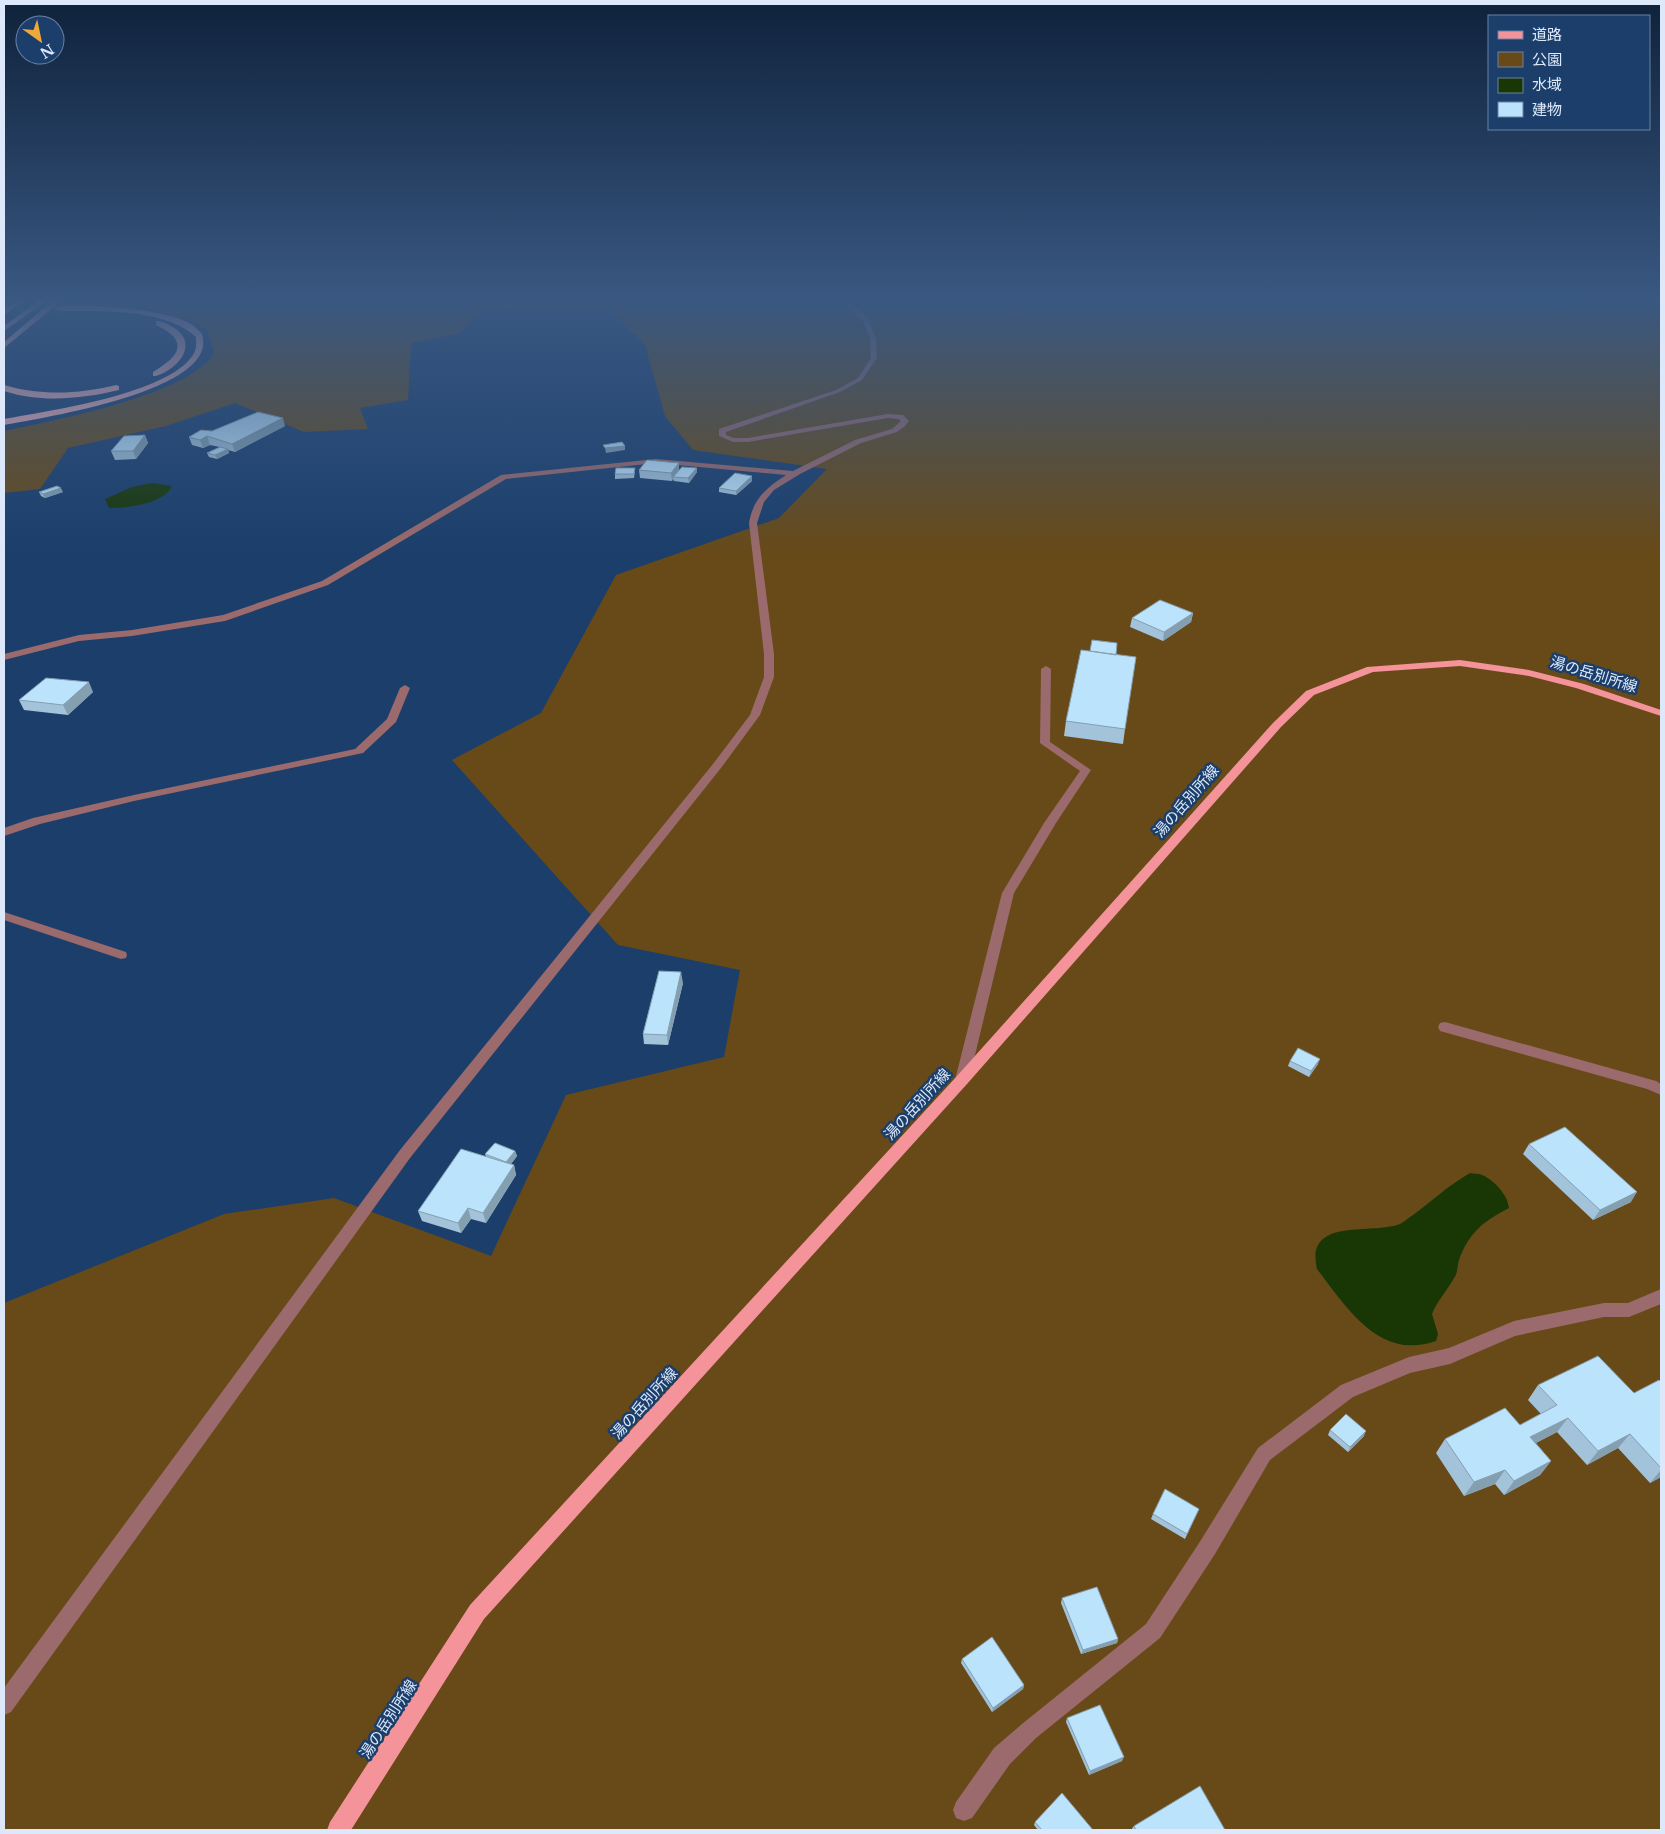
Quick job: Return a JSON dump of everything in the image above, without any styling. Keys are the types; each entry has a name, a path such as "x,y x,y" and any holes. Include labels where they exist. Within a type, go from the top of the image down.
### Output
{"highway":[{"path":"4,388 24,394 58,395 111,389 129,383"},
{"path":"4,422 84,406 144,389 157,383"}],"main road":[{"name":"湯の岳別所線","path":"338,1830 477,1612 962,1080 1270,732 1310,694 1371,669 1460,663 1529,673 1580,686 1661,713"}],"street":[{"path":"4,1706 405,1154 717,766 754,715 769,676 769,654 753,523 756,508 766,494 796,474 867,438 894,430 906,422 900,417 888,416 748,440 733,440 723,436 722,431 838,391 853,383"},
{"path":"4,657 79,638 132,633 226,618 325,583 504,476 656,461 796,474"},
{"path":"962,1080 1008,893 1050,823 1086,770 1045,743 1046,669"},
{"path":"4,832 37,821 134,798 359,751 392,720 405,688"},
{"path":"4,916 121,955"},
{"path":"1444,1027 1634,1080 1661,1090"},
{"path":"964,1810 1002,1756 1029,1731 1153,1631 1203,1556 1264,1454 1347,1391 1409,1365 1450,1356 1514,1329 1604,1310 1629,1310 1661,1296"}],"green space":[{"path":"177,383 409,383 408,400 360,408 368,429 304,432 235,403 166,426 68,448 40,489 4,493 4,431 85,413 149,394"},
{"path":"656,383 1661,383 1661,1830 4,1830 4,1303 224,1214 334,1198 491,1256 566,1095 724,1057 740,970 618,945 452,760 541,713 616,575 779,518 827,469 693,450 665,416"}],"water":[{"path":"152,483 172,486 168,492 153,501 135,506 109,508 105,499 132,487"},
{"path":"1470,1173 1487,1177 1496,1184 1506,1198 1509,1208 1478,1228 1463,1250 1457,1272 1432,1314 1438,1334 1436,1341 1416,1345 1398,1344 1381,1337 1366,1327 1353,1314 1317,1269 1316,1253 1320,1242 1329,1235 1342,1231 1399,1224"}],"building":[{"path":"258,412 283,418 232,444 207,436 200,440 189,437 201,430 212,431"},
{"path":"145,435 133,451 111,451 124,436"},
{"path":"622,442 625,446 605,448 603,445"},
{"path":"220,447 228,449 215,455 207,453"},
{"path":"647,460 679,463 671,473 639,470"},
{"path":"682,467 697,468 688,478 673,477"},
{"path":"616,468 635,468 634,474 615,474"},
{"path":"735,473 752,476 736,491 719,488"},
{"path":"57,486 61,488 43,494 39,492"},
{"path":"1160,600 1193,613 1164,632 1132,618"},
{"path":"1092,640 1117,643 1116,655 1090,651"},
{"path":"1081,650 1136,657 1125,729 1066,721"},
{"path":"46,678 89,682 63,705 19,700"},
{"path":"659,971 681,972 667,1035 643,1034"},
{"path":"1298,1048 1320,1059 1311,1071 1290,1061"},
{"path":"1565,1127 1637,1192 1600,1210 1529,1144"},
{"path":"495,1143 515,1151 506,1162 485,1154"},
{"path":"461,1149 514,1165 483,1213 468,1208 458,1223 418,1211"},
{"path":"1598,1356 1634,1393 1659,1380 1661,1382 1661,1468 1630,1434 1598,1451 1568,1418 1530,1437 1551,1461 1514,1481 1505,1470 1474,1482 1445,1439 1505,1408 1520,1425 1557,1405 1538,1385"},
{"path":"1346,1414 1366,1431 1350,1447 1330,1430"},
{"path":"1165,1489 1199,1509 1187,1534 1153,1514"},
{"path":"1097,1587 1118,1639 1083,1650 1062,1598"},
{"path":"992,1637 1024,1685 993,1708 962,1659"},
{"path":"1100,1705 1124,1757 1090,1771 1067,1718"},
{"path":"1200,1786 1225,1830 1136,1830 1134,1826"},
{"path":"1062,1793 1093,1830 1042,1830 1035,1822"}]}
